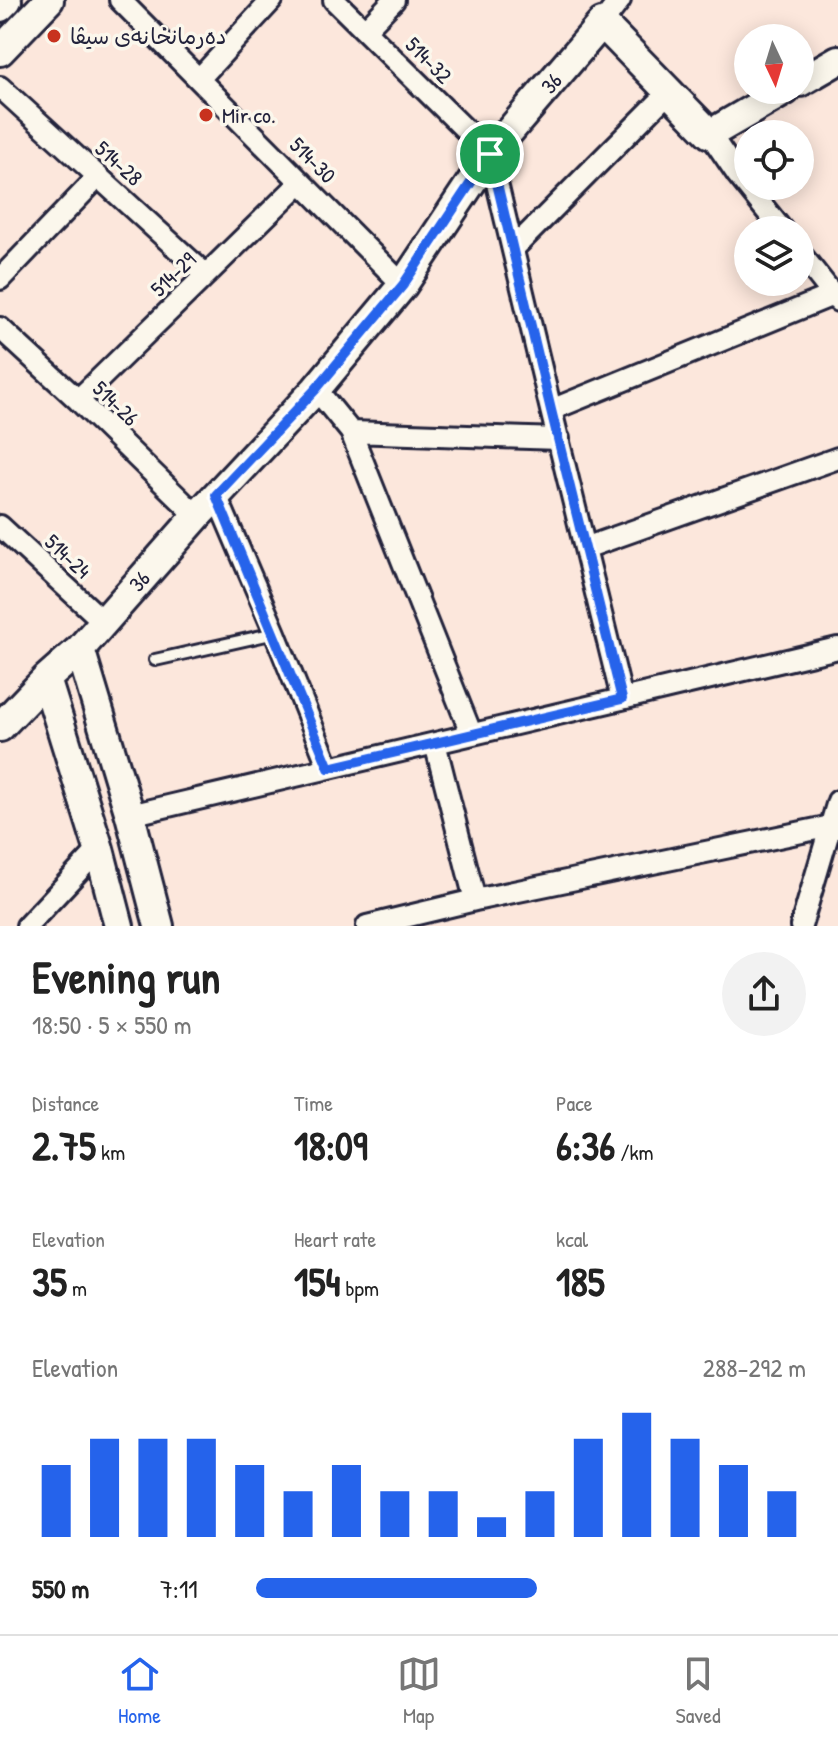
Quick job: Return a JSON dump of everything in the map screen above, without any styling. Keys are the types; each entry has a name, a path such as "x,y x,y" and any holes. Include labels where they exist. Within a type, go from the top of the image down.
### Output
{"street":[{"path":"0,7 7,0"},
{"path":"0,51 49,0"},
{"name":"514-30","path":"120,0 403,285"},
{"path":"199,79 272,0"},
{"name":"514-32","path":"334,0 490,154"},
{"path":"365,30 394,0"},
{"path":"620,0 602,23 710,134 771,216"},
{"name":"36","path":"0,727 80,649 216,495 316,389 403,285 490,154 602,23"},
{"path":"814,74 838,60"},
{"name":"514-28","path":"0,87 206,275"},
{"path":"513,249 669,92"},
{"path":"710,134 762,104"},
{"path":"490,154 622,699"},
{"path":"0,279 98,177"},
{"name":"514-29","path":"78,400 301,182"},
{"path":"551,410 836,298 814,270"},
{"name":"514-26","path":"0,328 197,516"},
{"path":"316,389 351,432 471,733"},
{"path":"351,432 559,439"},
{"path":"585,548 838,458"},
{"path":"216,495 329,768"},
{"name":"514-24","path":"0,526 104,622"},
{"path":"130,815 838,648"},
{"path":"80,649 130,815 159,926"},
{"path":"46,679 99,849 119,926"},
{"path":"435,743 475,900"},
{"path":"801,926 829,864 831,826 838,801"},
{"path":"367,926 475,900 831,826"},
{"path":"27,926 99,849"}],"lane":[{"path":"155,660 275,633"}],"place":[{"name":"دەرمانخانەی سیڤا","path":"54,36"},
{"name":"Mir co.","path":"206,115"}],"route":[{"path":"490,154 622,699 329,768 216,495 316,389 403,285 490,154"}]}
